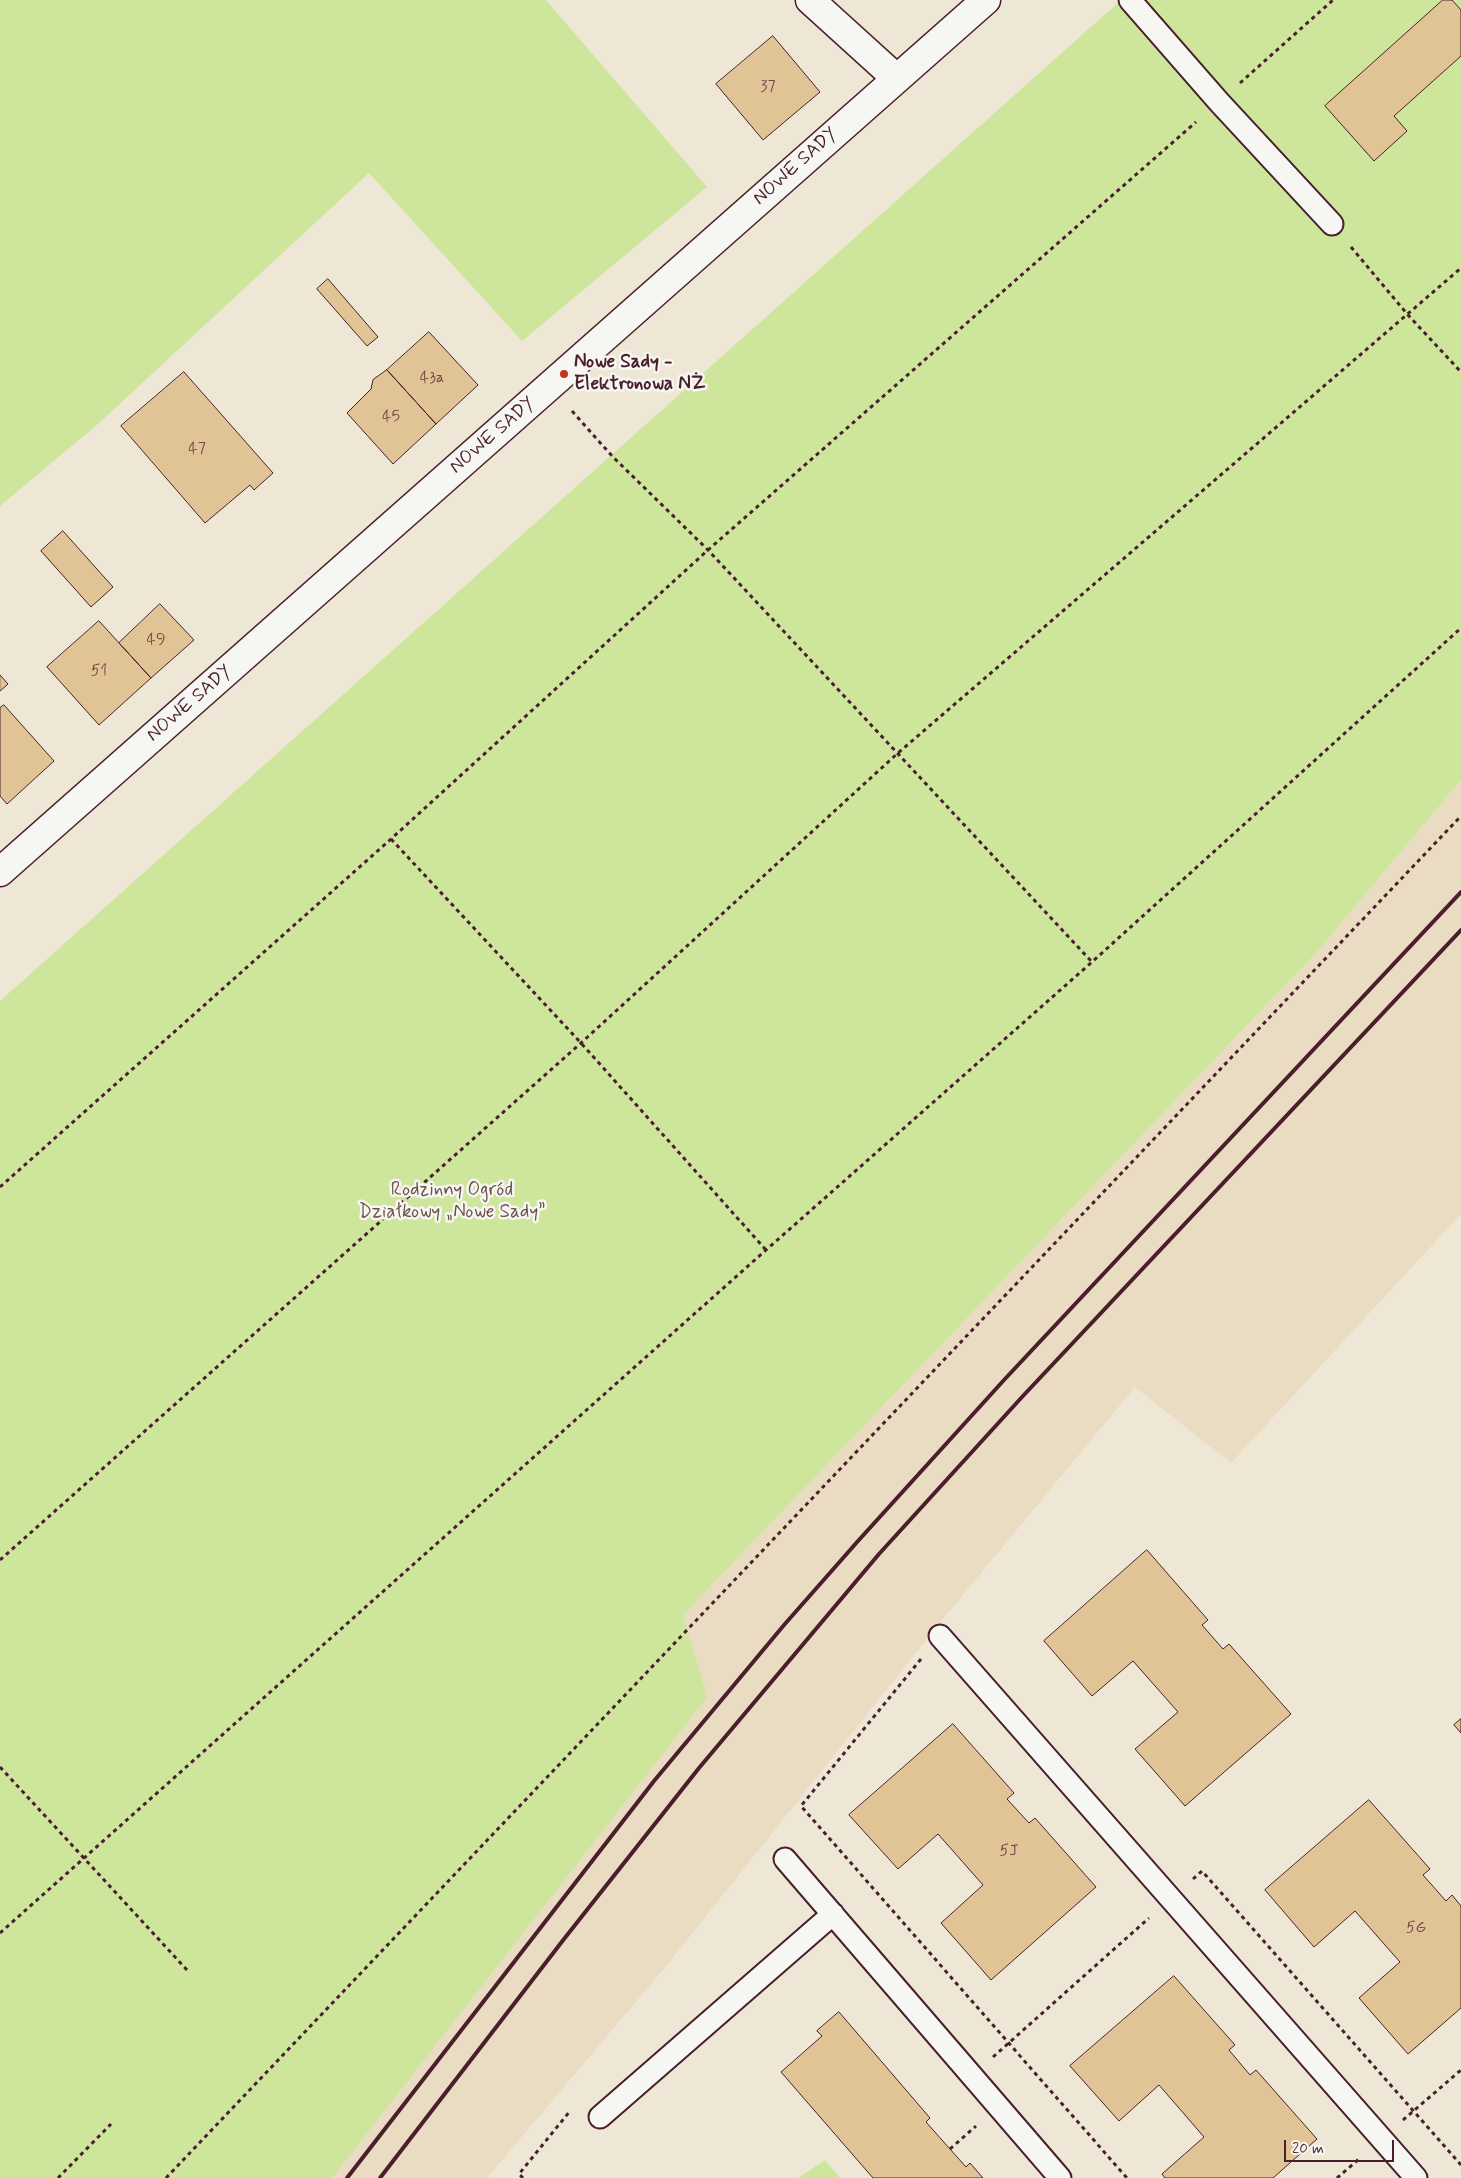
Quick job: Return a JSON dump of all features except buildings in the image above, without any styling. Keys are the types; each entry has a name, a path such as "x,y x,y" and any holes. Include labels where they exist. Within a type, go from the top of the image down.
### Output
{"street":[{"path":"810,0 896,78"},
{"name":"NOWE SADY","path":"0,872 986,0"}],"lane":[{"path":"1130,0 1219,102 1332,224"},
{"path":"940,1636 1416,2178"},
{"path":"785,1858 1060,2178"},
{"path":"600,2117 833,1914"}],"path":[{"path":"0,1187 391,838 708,550 1333,0"},
{"path":"1332,224 1408,315 1461,372"},
{"path":"0,1560 581,1043 898,753 1461,268"},
{"path":"550,386 612,456 708,550 1092,962"},
{"path":"0,1933 1092,962 1461,628"},
{"path":"166,2178 1461,816"},
{"path":"391,838 581,1043 766,1250"},
{"path":"940,1636 801,1806 1127,2178"},
{"path":"0,1767 187,1970"},
{"path":"523,2178 519,2174 580,2097 600,2117"},
{"path":"58,2178 111,2124"}],"shaded area":[{"path":"1461,780 1461,1214 1231,1463 1135,1387 943,1619 667,1965 487,2178 144,2178 1316,953"}],"green space":[{"path":"0,0 546,0 707,187 522,341 369,173 98,424 0,506"},
{"name":"Rodzinny Ogród Działkowy „Nowe Sady”","path":"1121,0 1461,0 1461,780 1316,953 683,1615 707,1697 332,2178 0,2178 0,1001"},
{"path":"825,2160 840,2178 798,2178"}],"railway":[{"path":"347,2178 654,1781 784,1625 1004,1380 1461,892"},
{"path":"380,2178 564,1939 699,1768 879,1554 1022,1397 1461,930"}],"place":[{"name":"Nowe Sady - Elektronowa NŻ","path":"564,374"}]}
